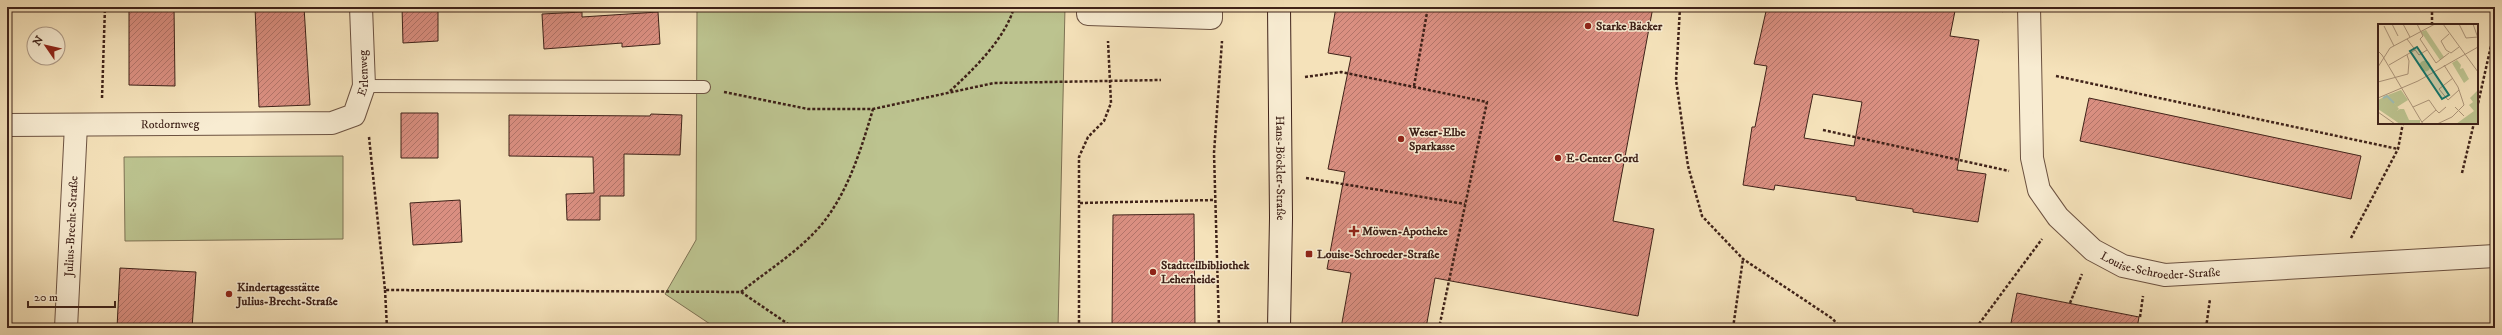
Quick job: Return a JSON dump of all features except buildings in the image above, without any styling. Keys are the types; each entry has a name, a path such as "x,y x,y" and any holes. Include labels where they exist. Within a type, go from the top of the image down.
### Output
{"street":[{"name":"Erlenweg","path":"354,115 364,86 362,7"},
{"path":"1098,11 1211,18 1211,7"},
{"name":"Hans-Böckler-Straße","path":"1279,7 1281,80 1279,328"},
{"name":"Louise-Schroeder-Straße","path":"2029,7 2032,158 2039,190 2058,217 2093,250 2123,266 2165,275 2495,256"},
{"name":"Rotdornweg","path":"7,125 332,123 354,115"},
{"name":"Julius-Brecht-Straße","path":"66,328 76,125"}],"lane":[{"path":"364,86 704,87"}],"path":[{"path":"101,124 105,7"},
{"path":"949,92 974,70 1011,19 1014,7"},
{"path":"1414,86 1428,7"},
{"path":"1680,7 1676,80 1688,166 1702,216 1743,259 1833,319 1840,328"},
{"path":"2432,7 2432,24"},
{"path":"1079,328 1079,158 1088,137 1104,122 1111,103 1098,11"},
{"path":"2478,104 2495,28"},
{"path":"1219,328 1214,200 1214,153 1222,38"},
{"path":"2030,70 2398,149"},
{"path":"1281,80 1341,72 1487,102 1439,328"},
{"path":"704,87 808,109 873,109 994,82 1108,82 1161,80"},
{"path":"741,292 812,236 825,220 848,182 873,109"},
{"path":"354,115 367,126 385,290 386,328"},
{"path":"2337,265 2398,149 2402,124"},
{"path":"2462,173 2474,124"},
{"path":"1823,130 2036,177"},
{"path":"1281,174 1465,204"},
{"path":"1080,203 1214,200"},
{"path":"1976,328 2058,217"},
{"path":"2070,303 2093,250"},
{"path":"1733,328 1743,259"},
{"path":"385,290 741,292 794,328"}],"green space":[{"path":"697,7 1065,7 1058,328 716,328 665,294 696,240"},
{"path":"343,156 343,239 125,241 124,157"}],"place":[{"name":"Starke Bäcker","path":"1588,26"},
{"name":"Weser-Elbe Sparkasse","path":"1401,139"},
{"name":"E-Center Cord","path":"1558,158"},
{"name":"Möwen-Apotheke","path":"1354,231"},
{"name":"Louise-Schroeder-Straße","path":"1309,254"},
{"name":"Stadtteilbibliothek Leherheide","path":"1153,272"},
{"name":"Kindertagesstätte Julius-Brecht-Straße","path":"229,294"}]}
